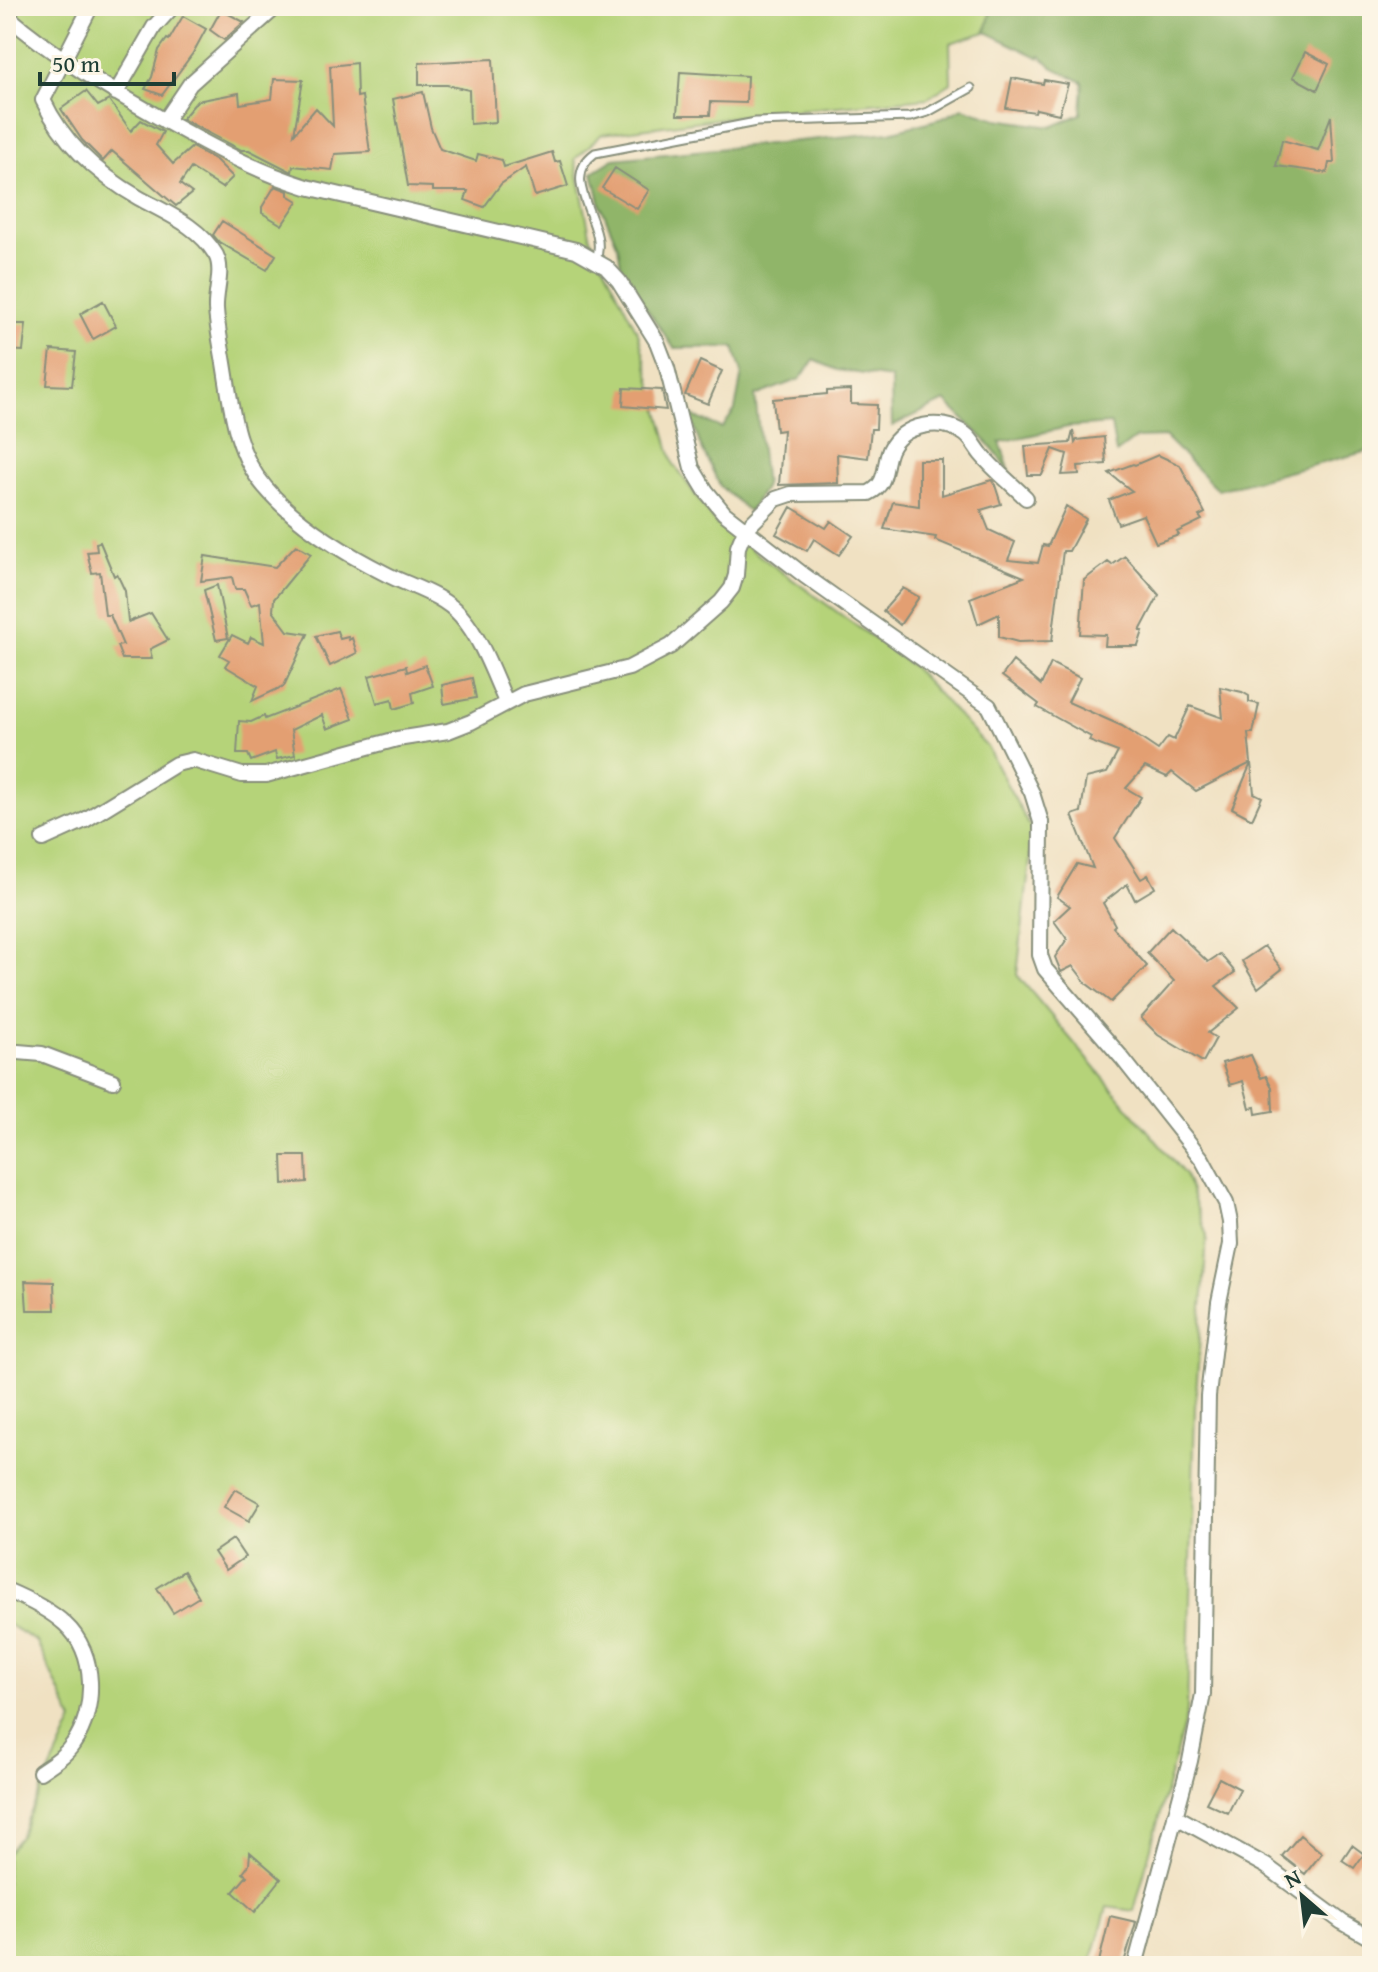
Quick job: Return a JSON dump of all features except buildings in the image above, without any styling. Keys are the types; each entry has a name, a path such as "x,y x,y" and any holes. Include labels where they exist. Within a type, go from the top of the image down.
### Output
{"street":[{"path":"91,6 43,100 76,149 112,180 198,232 218,259 216,306 228,392 245,458 264,487 295,516 332,543 423,591 459,614 484,652 506,702"},
{"path":"116,93 154,27 173,6"},
{"path":"165,121 190,84 277,6"},
{"path":"6,15 63,60 116,93 231,157 290,182 576,250 596,259 619,281 664,356 687,454 698,480 724,513 989,706 1032,793 1041,822 1040,955 1045,969 1122,1058 1202,1159 1226,1203 1231,1244 1219,1302 1208,1396 1203,1694 1196,1735 1135,1966"},
{"path":"43,839 85,820 176,764 193,760 242,775 266,775 397,739 448,731 542,688 629,668 671,646 721,602 732,588 738,547 745,530 776,499 791,494 869,493 879,488 887,457 896,438 914,428 934,424 955,429 967,436 995,469 1026,498"},
{"path":"6,1051 42,1054 113,1081"},
{"path":"6,1590 65,1623 88,1658 91,1679 84,1724 65,1754 40,1772"},
{"path":"1175,1816 1266,1866 1342,1922 1372,1939"}],"lane":[{"path":"596,259 600,238 586,208 581,184 584,163 595,153 756,122 911,117 928,112 971,88"}],"green space":[{"path":"6,6 992,6 986,32 950,43 951,83 928,98 762,113 602,134 575,159 591,239 638,333 673,463 716,524 913,667 987,747 1033,833 1017,975 1185,1175 1207,1236 1195,1408 1187,1712 1134,1911 1107,1907 1090,1966 6,1966 6,1854 19,1838 73,1721 37,1642 6,1623"},
{"path":"992,6 1372,6 1372,450 1218,490 1165,437 1136,438 1116,453 1111,424 1068,427 1000,442 1010,472 987,442 945,401 892,426 891,378 837,370 814,360 800,379 755,396 765,486 749,512 720,486 690,415 722,428 735,410 742,373 734,347 674,348 622,273 618,246 601,206 593,172 614,159 890,132 943,118 963,108 997,119 1051,127 1081,114 1083,82 1052,67 1041,56 986,32"}]}
